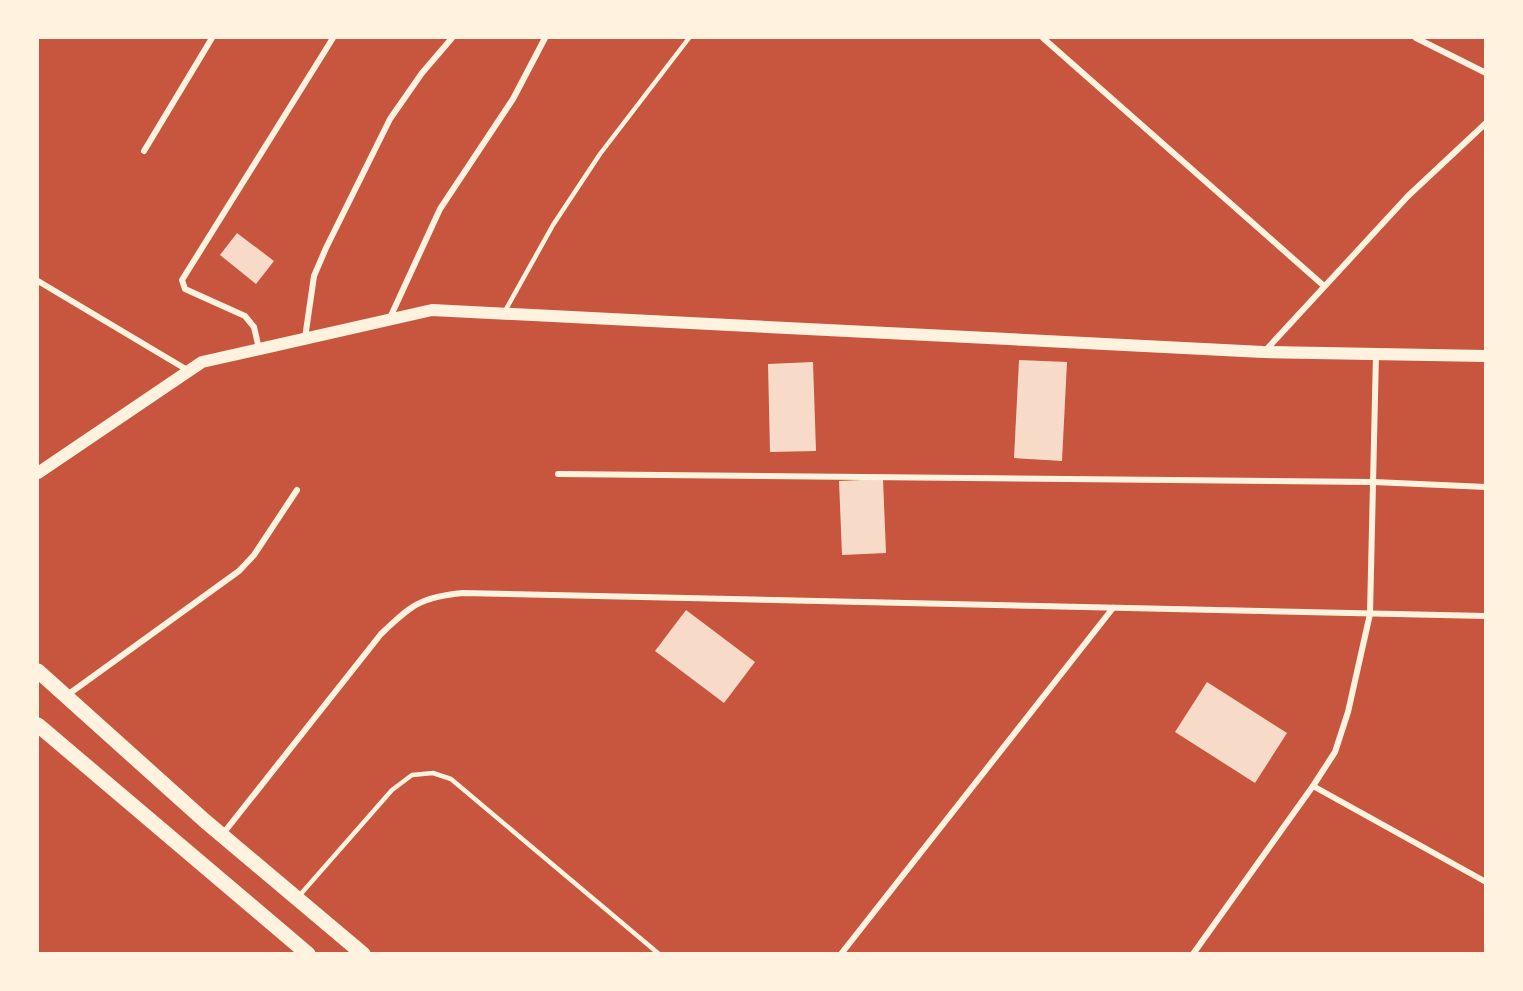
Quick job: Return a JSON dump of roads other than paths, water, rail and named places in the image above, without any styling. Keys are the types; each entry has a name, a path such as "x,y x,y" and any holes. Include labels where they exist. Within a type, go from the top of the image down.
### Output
{"main road":[{"path":"38,473 202,362 432,310 1263,352 1485,356"},
{"path":"38,671 221,835 363,954"},
{"path":"38,725 131,807 308,954"}],"street":[{"path":"144,151 212,38"},
{"path":"259,349 254,327 245,316 184,288 182,280 333,38"},
{"path":"304,339 314,276 342,216 390,119 422,73 452,38"},
{"path":"388,320 440,209 513,99 545,38"},
{"path":"1044,38 1324,286"},
{"path":"1416,38 1485,73"},
{"path":"1263,352 1408,196 1485,123"},
{"path":"38,281 189,371"},
{"path":"1193,954 1313,786 1335,752 1345,722 1370,614 1376,354"},
{"path":"558,474 1374,482 1485,487"},
{"path":"66,697 239,571 254,555 297,490"},
{"path":"221,835 381,634 410,607 435,596 463,593 1485,616"},
{"path":"845,952 1113,608"},
{"path":"1313,786 1485,882"}],"lane":[{"path":"504,314 553,225 600,154 689,38"},
{"path":"297,898 392,790 412,776 433,773 451,779 659,954"}]}
